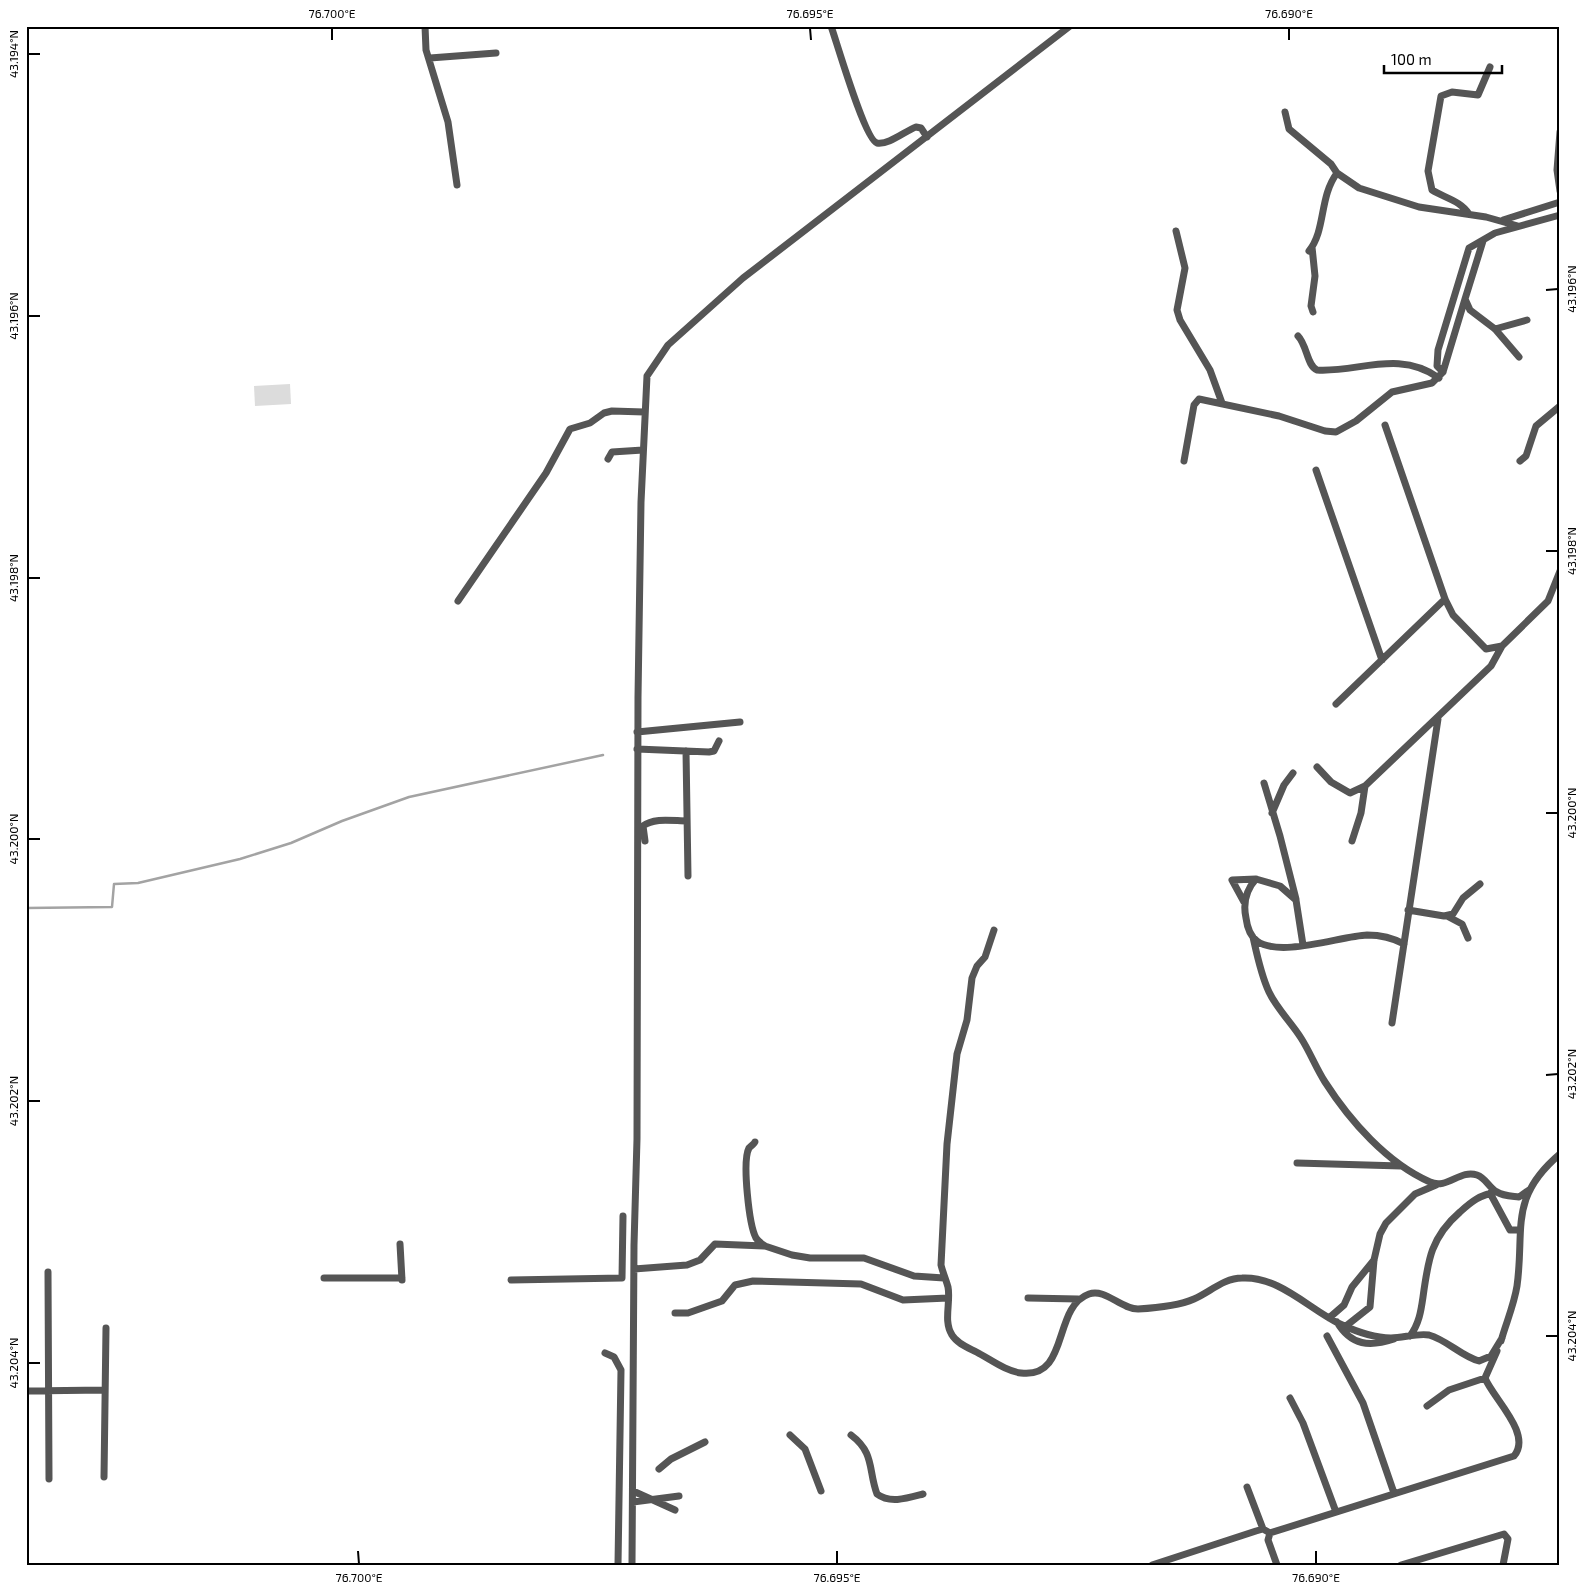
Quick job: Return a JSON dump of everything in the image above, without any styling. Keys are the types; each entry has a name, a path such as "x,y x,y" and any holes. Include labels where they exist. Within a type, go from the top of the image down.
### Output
{"street":[{"path":"425,26 426,50 448,122 457,185"},
{"path":"831,26 863,121 871,139 883,143 916,127 921,128 927,137"},
{"path":"632,1565 640,829 637,732 644,412 647,376 668,346 743,278 1070,26"},
{"path":"430,58 496,53"},
{"path":"1469,214 1463,204 1444,198 1432,190 1428,171 1441,96 1452,92 1478,95 1490,68"},
{"path":"1285,112 1289,130 1332,164 1337,173 1359,188 1438,211 1502,220 1518,226"},
{"path":"1560,132 1557,170 1560,191"},
{"path":"1313,312 1311,306 1315,276 1310,249 1319,231 1320,214 1329,187 1337,173"},
{"path":"1502,220 1560,202"},
{"path":"1441,375 1437,366 1438,350 1469,248 1496,233 1560,215"},
{"path":"1176,231 1185,268 1177,310 1183,326 1210,370 1222,403"},
{"path":"1184,461 1196,400 1209,400 1280,416 1325,431 1336,432 1356,421 1392,392 1432,382 1441,375 1484,240"},
{"path":"1465,299 1470,310 1494,330 1519,357"},
{"path":"1494,330 1527,320"},
{"path":"1298,336 1304,342 1310,365 1317,370 1397,364 1441,375"},
{"path":"1520,461 1526,456 1536,426 1560,406"},
{"path":"458,601 546,473 570,429 590,423 604,412 612,410 644,412"},
{"path":"1385,426 1453,615 1486,649 1502,646"},
{"path":"608,459 612,452 643,450"},
{"path":"1316,470 1382,660"},
{"path":"1350,792 1366,786 1438,719 1491,666 1502,646 1548,601 1558,583 1560,571"},
{"path":"1336,704 1446,599"},
{"path":"1392,1023 1438,719"},
{"path":"637,732 740,722"},
{"path":"637,749 714,750 719,741"},
{"path":"686,751 688,876"},
{"path":"1317,767 1331,782 1364,799"},
{"path":"1272,813 1284,785 1293,773"},
{"path":"1264,783 1296,900 1303,945"},
{"path":"1352,841 1366,786"},
{"path":"640,829 647,823 660,820 687,821"},
{"path":"640,829 645,841"},
{"path":"1296,900 1280,886 1256,879 1232,880 1242,895 1248,926 1269,992 1302,1039 1324,1081 1347,1113 1371,1138 1374,1144 1402,1166 1436,1185"},
{"path":"1244,903 1248,890 1256,879"},
{"path":"1444,916 1453,914 1463,898 1480,884"},
{"path":"1408,910 1454,918 1462,924"},
{"path":"1453,914 1462,924 1468,938"},
{"path":"994,930 985,957 976,966 972,978 967,1020 957,1054 947,1144 941,1265 948,1287 948,1323 952,1336 995,1364 1020,1373 1028,1373 1046,1367 1054,1358 1066,1318 1078,1299"},
{"path":"1253,937 1256,941 1270,947 1326,943 1366,935 1387,937 1404,944"},
{"path":"755,1142 749,1148 747,1158 748,1195 751,1225 757,1240 765,1246"},
{"path":"1427,1406 1449,1390 1484,1378 1490,1368 1516,1296 1521,1213 1531,1188 1542,1172 1560,1154"},
{"path":"1297,1163 1402,1166"},
{"path":"1346,1326 1360,1318 1370,1307 1374,1260 1380,1234 1386,1223 1415,1194 1436,1185 1446,1184 1464,1175 1474,1174 1483,1178 1493,1192 1510,1230 1519,1230"},
{"path":"1410,1336 1417,1328 1420,1318 1430,1255 1435,1240 1444,1227 1477,1197 1493,1192 1519,1196 1531,1188"},
{"path":"511,1280 622,1278 622,1216"},
{"path":"324,1278 402,1279 400,1244"},
{"path":"634,1269 672,1268 700,1260 714,1244 765,1246 792,1255 810,1258 864,1258 914,1276 944,1278"},
{"path":"1329,1318 1344,1304 1352,1287 1374,1260"},
{"path":"48,1272 49,1479"},
{"path":"1028,1298 1078,1299 1092,1293 1103,1295 1125,1306 1140,1309 1187,1301 1228,1281 1241,1278 1275,1285 1329,1318 1346,1326 1372,1335 1402,1337"},
{"path":"675,1313 688,1313 722,1302 735,1285 753,1281 861,1284 903,1300 948,1298"},
{"path":"1337,1322 1343,1333 1351,1340 1361,1343 1386,1342 1402,1337 1428,1335 1479,1361 1488,1359 1502,1338"},
{"path":"104,1477 106,1328"},
{"path":"1327,1336 1363,1403 1394,1493"},
{"path":"605,1353 614,1357 621,1370 618,1565"},
{"path":"1488,1359 1490,1368"},
{"path":"1152,1565 1336,1512 1514,1456 1518,1434 1509,1415 1484,1378"},
{"path":"26,1391 105,1390"},
{"path":"1290,1398 1303,1423 1336,1512"},
{"path":"790,1435 805,1449 821,1491"},
{"path":"851,1436 859,1441 870,1461 877,1494 884,1499 906,1499 923,1494"},
{"path":"658,1469 671,1459 705,1442"},
{"path":"1247,1487 1266,1531 1276,1565"},
{"path":"633,1491 675,1510"},
{"path":"633,1502 679,1496"},
{"path":"1401,1565 1504,1534 1508,1539 1503,1565"}],"shaded area":[{"path":"290,384 291,404 255,406 254,386"}],"waterway":[{"path":"26,908 112,907 114,884 138,883 240,859 291,843 342,821 409,797 603,755"}]}
